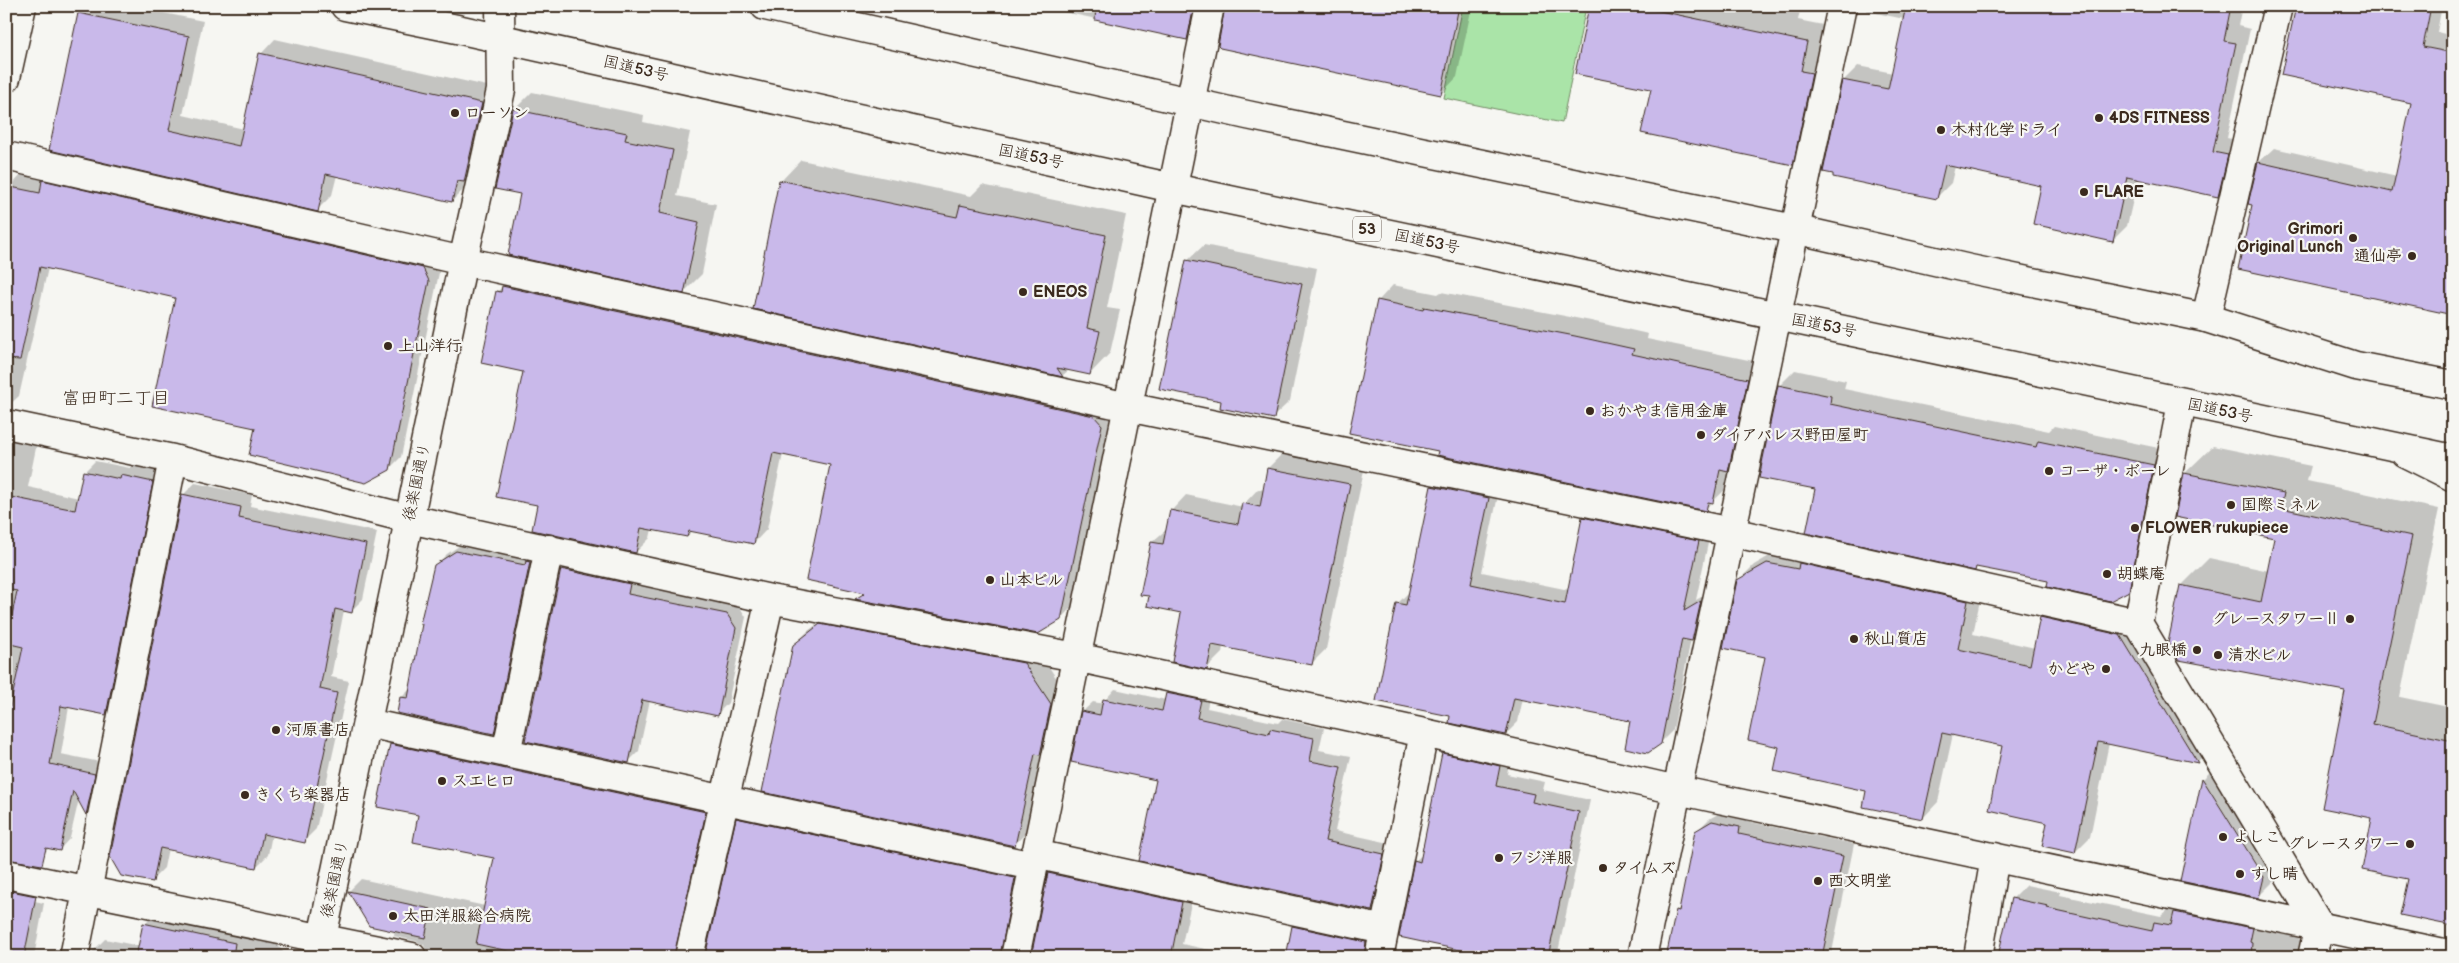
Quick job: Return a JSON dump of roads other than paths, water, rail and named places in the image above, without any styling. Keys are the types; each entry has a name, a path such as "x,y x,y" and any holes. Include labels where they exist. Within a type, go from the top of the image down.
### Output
{"main road":[{"path":"6,78 22,6"},
{"name":"国道53号","path":"345,6 1173,188 2453,459"},
{"name":"後楽園通り","path":"320,947 463,261 501,90 500,6"},
{"path":"765,6 1190,102 2206,318 2356,366 2453,385"},
{"path":"1015,957 1210,6"},
{"path":"1642,957 1842,6"},
{"path":"2206,318 2278,6"},
{"path":"6,156 463,261 1128,407 1731,532 2138,623"},
{"path":"2406,375 2453,372"},
{"path":"2182,403 2138,623 2318,926 2312,957"},
{"path":"6,424 173,459 410,519 770,599 1076,657 1677,790 2453,955"},
{"path":"2390,446 2453,477"},
{"path":"74,957 173,459"},
{"path":"506,753 549,549"},
{"path":"689,957 770,599"},
{"path":"368,723 724,801 1034,860 1384,930"},
{"path":"1379,957 1424,733"},
{"path":"1978,957 1995,857"},
{"path":"6,874 88,891 320,947 412,957"}],"place":[{"name":"ローソン","path":"455,113"},
{"name":"4DS FITNESS","path":"2099,118"},
{"name":"木村化学ドライ","path":"1941,130"},
{"name":"FLARE","path":"2084,192"},
{"name":"Grimori Original Lunch","path":"2353,238"},
{"name":"通仙亭","path":"2412,256"},
{"name":"ENEOS","path":"1023,292"},
{"name":"上山洋行","path":"388,346"},
{"name":"おかやま信用金庫","path":"1590,411"},
{"name":"ダイアパレス野田屋町","path":"1701,435"},
{"name":"コーザ・ボーレ","path":"2049,471"},
{"name":"国際ミネル","path":"2231,505"},
{"name":"FLOWER rukupiece","path":"2135,528"},
{"name":"胡蝶庵","path":"2107,574"},
{"name":"山本ビル","path":"990,580"},
{"name":"グレースタワーⅡ","path":"2350,619"},
{"name":"秋山質店","path":"1854,639"},
{"name":"九眼橋","path":"2197,650"},
{"name":"清水ビル","path":"2218,655"},
{"name":"かどや","path":"2106,669"},
{"name":"河原書店","path":"276,730"},
{"name":"スエヒロ","path":"442,781"},
{"name":"きくち楽器店","path":"245,795"},
{"name":"よしこ","path":"2223,837"},
{"name":"グレースタワー","path":"2410,844"},
{"name":"フジ洋服","path":"1499,858"},
{"name":"タイムズ","path":"1603,868"},
{"name":"すし晴","path":"2240,874"},
{"name":"西文明堂","path":"1818,881"},
{"name":"太田洋服総合病院","path":"393,916"}],"district":[{"name":"富田町二丁目","path":"116,398"}]}
